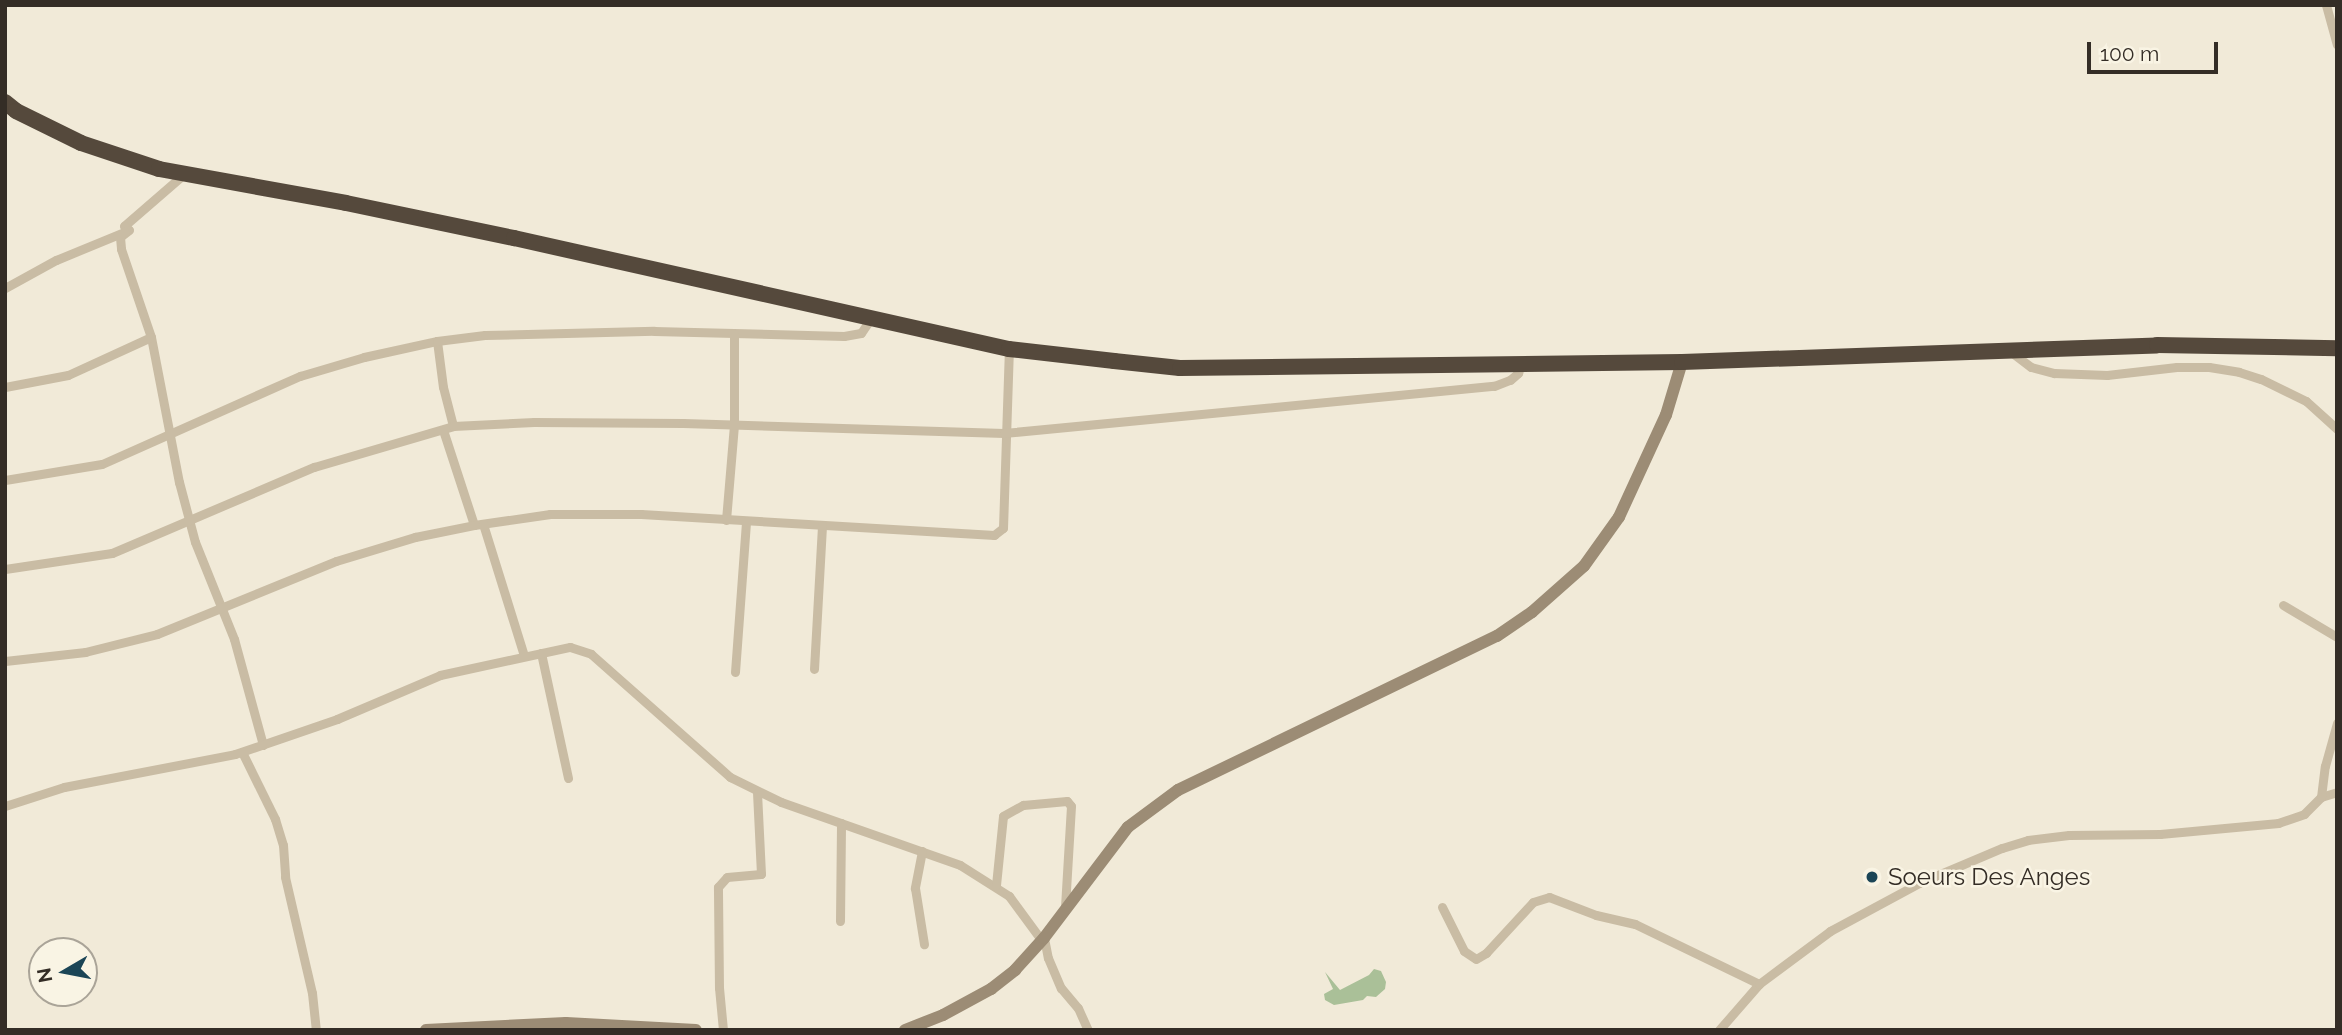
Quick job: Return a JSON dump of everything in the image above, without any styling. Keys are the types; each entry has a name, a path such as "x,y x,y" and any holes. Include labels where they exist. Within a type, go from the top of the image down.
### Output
{"highway":[{"path":"5,102 16,111 81,143 159,169 514,237 1009,349 1180,368 1682,362 2157,345 2337,348"}],"street":[{"path":"2326,5 2337,45"},
{"path":"129,230 124,226 184,174"},
{"path":"5,288 56,260 129,230"},
{"path":"129,230 120,237 121,249 151,337 195,542 223,610 263,745"},
{"path":"5,480 102,464 300,376 438,341 485,335 605,332 844,336 861,333 871,318"},
{"path":"726,520 734,424 734,334"},
{"path":"5,387 68,375 151,337"},
{"path":"438,341 443,387 453,426"},
{"path":"5,661 120,644 223,610 336,561 415,537 550,514 641,514 978,536 1000,533 1004,511 1004,433 1009,349"},
{"path":"2011,352 2031,367 2063,374 2107,375 2176,367 2209,367 2239,372 2306,401 2337,429"},
{"path":"5,569 112,553 191,522 241,497 314,467 453,426 534,422 734,424 1004,433 1493,386 1510,380 1518,373 1521,362"},
{"path":"905,1030 943,1015 991,989 1043,940 1128,827 1178,790 1474,648 1532,612 1584,566 1619,517 1666,415 1682,362"},
{"path":"443,430 524,656"},
{"path":"736,672 746,521"},
{"path":"814,668 822,526"},
{"path":"2283,605 2337,638"},
{"path":"5,806 64,787 242,752 337,719 426,680 570,647 591,654 717,766 757,793 961,865 996,885 1009,896 1043,940 1061,988 1078,1007 1088,1030"},
{"path":"541,653 568,778"},
{"path":"2321,797 2325,766 2337,723"},
{"path":"242,752 275,819 283,845 285,877 312,993 316,1030"},
{"path":"1719,1030 1759,984 1830,931 1919,883 2002,848 2028,839 2069,835 2160,834 2278,823 2309,811 2321,797 2337,792"},
{"path":"723,1030 719,988 718,887 727,877 761,874 757,793"},
{"path":"996,885 1003,816 1023,805 1067,801 1071,806 1065,909"},
{"path":"840,921 841,823"},
{"path":"922,851 915,888 924,944"},
{"path":"1442,907 1464,951 1476,959 1486,953 1533,902 1549,897 1596,915 1635,924 1759,984"},
{"path":"426,1030 566,1023 696,1030"}],"green space":[{"path":"1374,969 1381,971 1386,982 1385,989 1376,997 1367,996 1363,1000 1334,1005 1325,1000 1324,994 1333,989 1325,972 1340,990 1369,975"}],"place":[{"name":"Soeurs Des Anges","path":"1872,877"}]}
